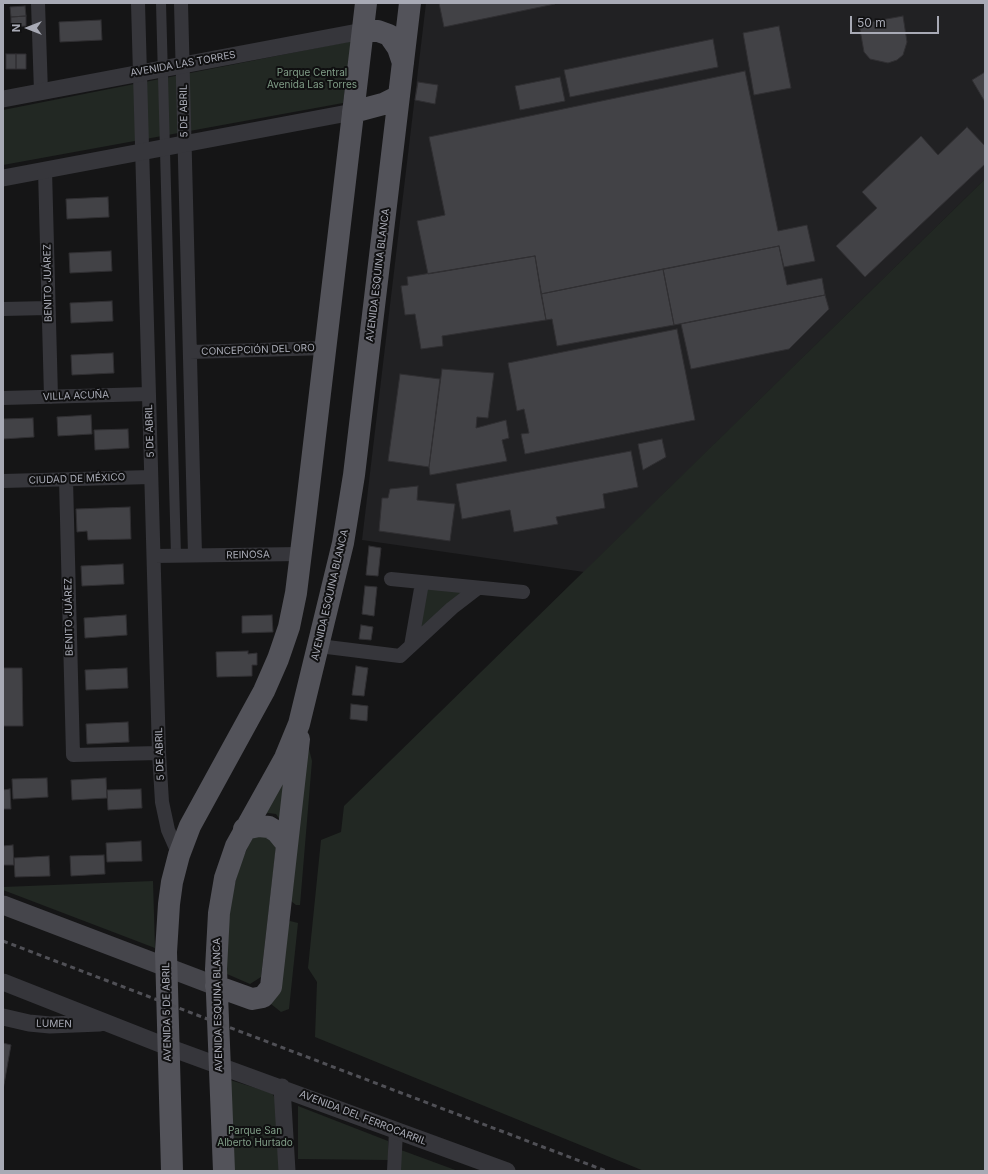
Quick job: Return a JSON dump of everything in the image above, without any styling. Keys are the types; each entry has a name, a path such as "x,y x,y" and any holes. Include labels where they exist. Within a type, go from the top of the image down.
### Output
{"main road":[{"path":"179,855 196,812 261,696 278,659 289,627 296,593 301,554 366,3"},
{"name":"AVENIDA ESQUINA BLANCA","path":"224,1171 216,986 217,930 222,894 230,862 244,829 279,770 299,724 339,561 349,512 410,3"},
{"path":"363,30 378,31 389,35 398,48 403,63"},
{"path":"353,112 383,104 399,96"},
{"path":"3,905 166,968 252,999 263,997 271,987 286,843 299,746 299,724"},
{"path":"244,829 259,826 269,827 277,832 286,843"},
{"name":"AVENIDA 5 DE ABRIL","path":"172,1171 166,968 169,904 179,855"}],"street":[{"path":"38,3 41,92"},
{"name":"5 DE ABRIL","path":"138,3 159,753 163,809 172,842 179,855"},
{"path":"161,3 176,556"},
{"name":"5 DE ABRIL","path":"180,3 195,555"},
{"name":"AVENIDA LAS TORRES","path":"3,99 363,30"},
{"path":"3,178 353,112"},
{"name":"BENITO JUÁREZ","path":"45,170 50,397"},
{"path":"3,309 48,308"},
{"name":"CONCEPCIÓN DEL ORO","path":"190,352 326,348"},
{"name":"VILLA ACUÑA","path":"3,398 149,394"},
{"name":"CIUDAD DE MÉXICO","path":"3,481 151,477"},
{"name":"BENITO JUÁREZ","path":"66,480 73,755 159,753"},
{"name":"REINOSA","path":"154,556 301,554"},
{"path":"391,579 523,592"},
{"path":"411,646 422,583"},
{"path":"319,646 400,656 452,608 478,588"},
{"path":"3,982 168,1047 219,1064"},
{"name":"LUMEN","path":"3,1017 29,1023 50,1025 105,1022"},
{"name":"AVENIDA DEL FERROCARRIL","path":"219,1064 500,1170"},
{"path":"282,1087 287,1171"},
{"path":"394,1171 396,1130"}],"shaded area":[{"path":"426,3 985,3 985,179 584,572 362,540"}],"green space":[{"name":"Parque Central Avenida Las Torres","path":"352,41 343,103 3,165 3,110"},
{"path":"985,179 985,1171 644,1171 315,1037 317,982 308,968 321,840 341,832 344,806"},
{"path":"426,589 465,590 419,634"},
{"path":"309,749 312,761 300,905 296,905 287,898 301,751"},
{"path":"285,770 282,823 276,814 268,813 260,815"},
{"path":"260,832 267,833 276,847 261,977 250,984 227,974 227,938 231,898 241,861 252,839"},
{"path":"153,881 155,948 3,890 3,887"},
{"path":"290,921 298,923 289,1009 281,1012 271,1004 277,996 283,925"},
{"name":"Parque San Alberto Hurtado","path":"230,1080 272,1093 277,1102 281,1171 233,1171"},
{"path":"298,1106 388,1141 388,1160 298,1159"},
{"path":"401,1150 458,1171 400,1171"}],"building":[{"path":"439,3 555,3 555,4 444,27"},
{"path":"25,6 26,16 11,17 10,7"},
{"path":"26,16 26,26 11,27 11,17"},
{"path":"903,16 907,42 903,55 897,60 888,63 870,59 864,52 859,24"},
{"path":"101,20 102,40 60,42 59,22"},
{"path":"779,26 791,88 754,95 743,33"},
{"path":"713,39 718,67 570,97 564,70"},
{"path":"6,54 16,54 16,69 6,69"},
{"path":"16,54 26,54 26,69 16,69"},
{"path":"745,71 778,231 807,225 815,261 784,267 779,246 541,294 535,256 428,274 417,221 445,215 429,137"},
{"path":"985,72 985,102 972,80"},
{"path":"560,77 565,101 520,110 515,86"},
{"path":"418,82 438,85 435,104 415,100"},
{"path":"967,127 985,146 985,164 865,277 836,246 877,208 862,192 921,136 938,155"},
{"path":"108,197 109,217 67,219 66,199"},
{"path":"779,246 787,285 822,278 825,295 674,325 663,269"},
{"path":"111,251 112,271 70,273 69,253"},
{"path":"535,256 546,320 442,336 443,346 421,349 415,314 405,315 401,286 408,285 407,277"},
{"path":"663,269 674,325 557,346 552,319 546,320 541,294"},
{"path":"825,295 829,309 789,349 691,369 681,324"},
{"path":"112,301 113,321 71,323 70,303"},
{"path":"677,329 695,420 525,454 521,434 529,433 524,409 517,411 508,363"},
{"path":"113,353 114,373 72,375 71,355"},
{"path":"442,369 494,373 488,418 477,417 476,428 506,420 509,438 502,440 507,461 430,475 429,467"},
{"path":"400,374 440,379 429,467 388,461"},
{"path":"91,415 92,434 58,436 57,417"},
{"path":"33,418 34,437 3,439 3,419"},
{"path":"128,429 129,448 95,450 94,430"},
{"path":"662,439 666,457 643,470 638,444"},
{"path":"631,451 638,487 603,494 605,508 556,517 558,524 514,532 510,510 462,519 456,484"},
{"path":"418,486 417,500 455,504 450,541 379,531 382,498 388,498 390,489"},
{"path":"130,507 131,539 88,540 87,531 77,532 76,509"},
{"path":"369,546 381,548 378,576 366,575"},
{"path":"123,564 124,584 82,586 81,566"},
{"path":"365,586 377,587 374,616 362,614"},
{"path":"126,615 127,635 85,638 84,618"},
{"path":"272,615 273,632 242,633 242,616"},
{"path":"361,625 373,627 371,640 359,639"},
{"path":"248,651 248,654 257,653 257,665 252,665 252,676 217,677 216,652"},
{"path":"356,666 368,668 364,696 352,695"},
{"path":"3,668 22,668 23,726 3,726"},
{"path":"127,668 128,688 86,690 85,670"},
{"path":"351,704 368,706 367,721 350,719"},
{"path":"128,722 129,742 87,744 86,724"},
{"path":"47,778 48,797 13,799 12,779"},
{"path":"106,778 107,798 72,800 71,780"},
{"path":"10,789 11,809 3,809 3,790"},
{"path":"141,789 142,808 108,810 107,790"},
{"path":"141,841 142,861 107,862 106,843"},
{"path":"13,845 14,865 3,865 3,846"},
{"path":"104,855 105,874 71,876 70,856"},
{"path":"49,856 50,876 15,877 14,858"},
{"path":"3,1043 11,1045 3,1090"}],"railway":[{"path":"3,941 606,1171"}]}
